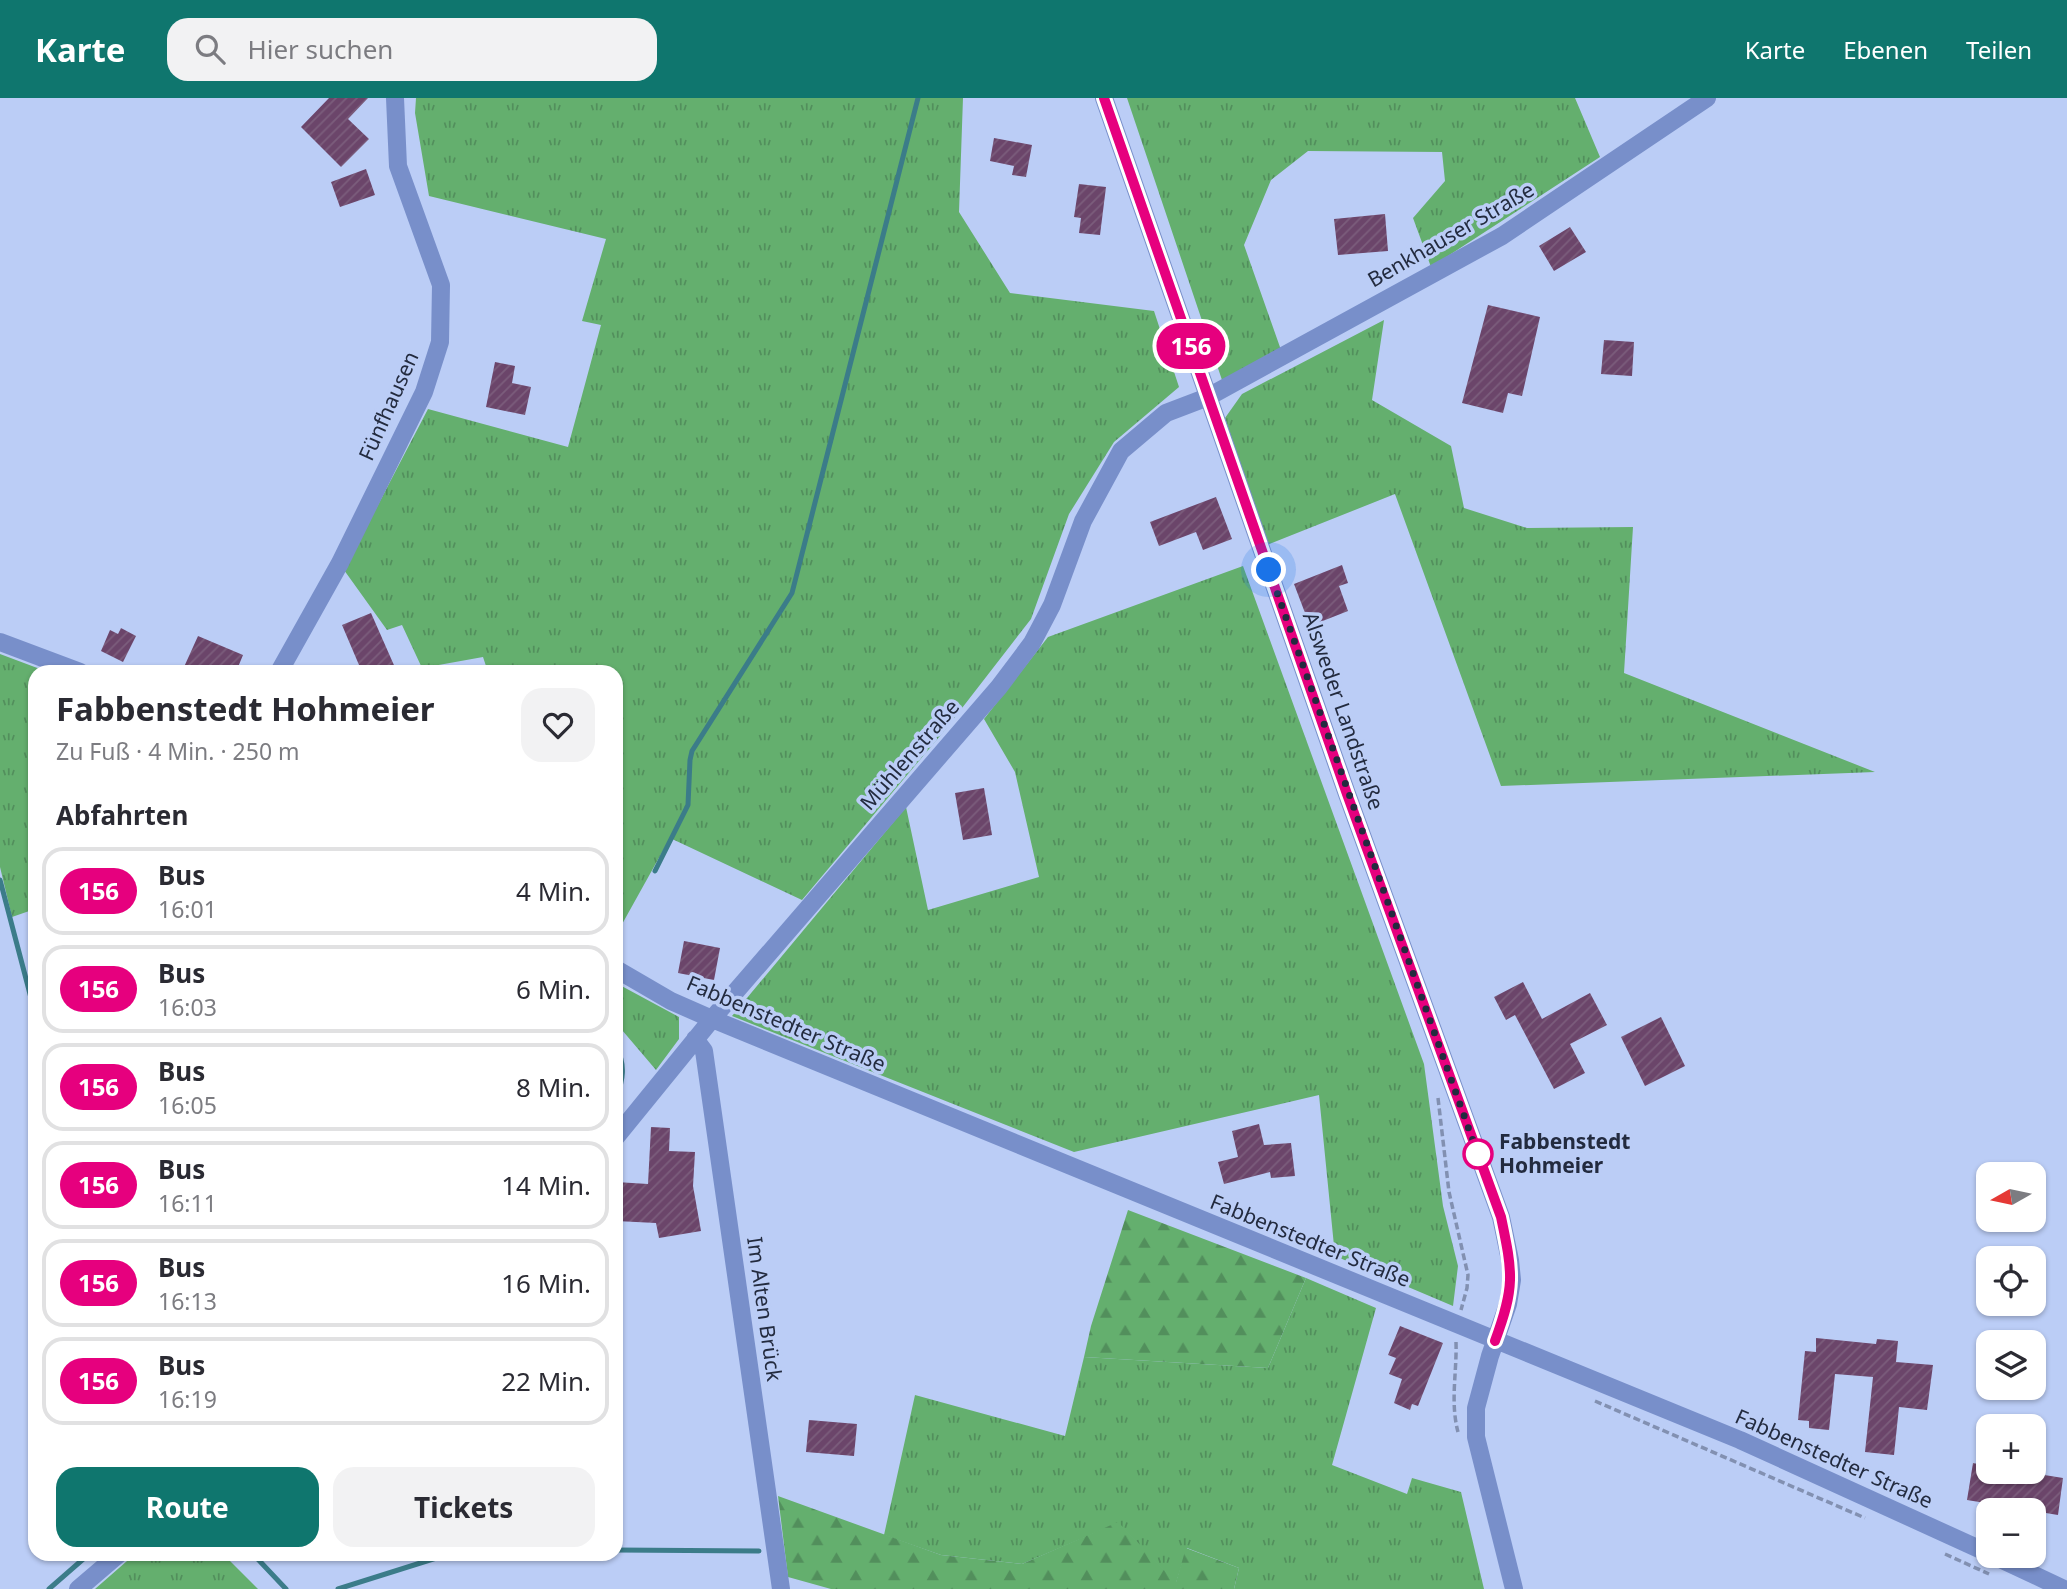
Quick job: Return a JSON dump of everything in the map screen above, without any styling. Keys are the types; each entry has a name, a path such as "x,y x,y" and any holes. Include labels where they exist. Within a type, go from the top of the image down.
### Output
{"street":[{"name":"Fünfhausen","path":"283,665 340,563 424,392 440,342 440,285 398,166 395,98"},
{"name":"Alsweder Landstraße","path":"1104,98 1352,806 1501,1217 1512,1280 1508,1304 1476,1408 1476,1437 1514,1589"},
{"name":"Benkhauser Straße","path":"1208,397 1502,236 1707,98"},
{"name":"Mühlenstraße","path":"623,1128 712,1019 999,687 1032,643 1052,605 1083,521 1121,452 1166,413 1208,397"},
{"path":"0,642 61,665"},
{"name":"Fabbenstedter Straße","path":"623,973 671,1001 712,1019 1492,1349 1740,1440 1976,1548"},
{"name":"Im Alten Brück","path":"695,1039 704,1051 781,1589"},
{"path":"78,1589 111,1561"},
{"path":"2019,1568 2064,1589"}],"path":[{"path":"1456,1339 1492,1349"},
{"path":"1587,1398 1871,1520"},
{"path":"1933,1549 1996,1578"}],"green space":[{"path":"416,98 963,98 959,212 1010,293 1154,311 1179,387 1114,442 1069,514 1031,619 945,730 802,900 670,838 623,922 623,665 486,665 483,657 439,665 421,665 402,625 387,630 344,570 428,409 568,447 601,325 582,321 606,239 429,196 415,113"},
{"path":"1127,98 1575,98 1600,157 1431,267 1413,218 1445,181 1442,152 1308,151 1271,180 1244,245 1281,350 1222,380"},
{"path":"1384,320 1372,400 1451,446 1464,508 1527,528 1633,527 1624,673 1875,772 1501,786 1395,494 1267,545 1225,418 1242,394"},
{"path":"1243,566 1424,1064 1443,1206 1458,1266 1453,1306 1335,1256 1319,1095 1074,1152 732,1016 906,807 928,910 1039,877 1015,772 984,719 1048,637"},
{"path":"0,654 29,665 28,911 12,917 0,867"},
{"path":"623,987 679,1017 679,1039 656,1070 623,1031"},
{"path":"1128,1210 1306,1278 1268,1368 1084,1357 1091,1326"},
{"path":"1306,1278 1376,1308 1332,1465 1407,1494 1412,1478 1461,1492 1484,1589 1234,1589 1239,1568 1187,1548 1176,1583 1118,1523 1022,1564 941,1555 884,1535 915,1395 1065,1436 1084,1357 1268,1368"},
{"path":"778,1496 941,1555 1022,1564 1118,1522 1176,1582 1186,1548 1239,1568 1234,1589 831,1589 788,1577"},
{"path":"127,1561 230,1561 258,1589 95,1589"}],"building":[{"path":"329,98 368,98 348,119 369,139 341,167 301,127"},
{"path":"994,138 1032,145 1026,177 1012,175 1014,166 990,161"},
{"path":"366,169 375,195 340,207 331,182"},
{"path":"1079,184 1106,187 1100,235 1079,233 1081,218 1074,217"},
{"path":"1385,214 1388,251 1338,255 1334,219"},
{"path":"1570,227 1586,252 1554,271 1539,246"},
{"path":"1488,305 1540,317 1522,396 1508,393 1503,413 1462,403"},
{"path":"1604,340 1634,342 1632,376 1601,374"},
{"path":"495,362 515,366 512,383 531,387 525,415 486,407"},
{"path":"1216,497 1232,539 1203,550 1196,532 1159,546 1150,522"},
{"path":"1342,565 1348,583 1339,586 1348,611 1310,626 1294,584"},
{"path":"371,613 394,665 359,665 342,625"},
{"path":"121,628 136,636 123,662 101,651 110,630 118,634"},
{"path":"198,636 243,655 239,665 185,665"},
{"path":"984,788 992,835 963,840 955,793"},
{"path":"684,941 720,948 714,980 678,973"},
{"path":"1523,982 1542,1019 1590,993 1607,1025 1570,1044 1585,1073 1554,1089 1515,1015 1506,1020 1494,997"},
{"path":"1661,1017 1685,1066 1645,1086 1621,1037"},
{"path":"1259,1124 1264,1145 1291,1143 1295,1176 1271,1178 1270,1172 1224,1184 1218,1162 1238,1157 1232,1131"},
{"path":"651,1127 670,1128 669,1151 695,1152 693,1186 701,1231 659,1238 656,1223 623,1221 623,1182 648,1184"},
{"path":"1400,1326 1443,1343 1418,1406 1412,1404 1410,1410 1394,1403 1402,1379 1389,1374 1396,1358 1388,1355"},
{"path":"1816,1338 1876,1344 1877,1339 1898,1341 1896,1362 1933,1365 1927,1410 1899,1407 1894,1455 1865,1452 1873,1377 1835,1374 1829,1430 1809,1428 1809,1421 1798,1420 1805,1351 1816,1352"},
{"path":"809,1420 857,1424 854,1456 806,1452"},
{"path":"1973,1463 1976,1464 1976,1484 2046,1484 2046,1475 2063,1478 2058,1515 2046,1513 2046,1498 1967,1500"}],"waterway":[{"path":"655,871 688,805 692,751 792,593 918,98"},
{"path":"0,880 28,986"},
{"path":"623,1550 759,1551"},
{"path":"49,1589 81,1561"},
{"path":"260,1561 286,1589"},
{"path":"338,1589 427,1561"}],"bus line":[{"name":"156","path":"1104,98 1347,794 1501,1217 1512,1280 1508,1304 1495,1341"}],"place":[{"name":"Fabbenstedt Hohmeier","path":"1478,1154"}],"route":[{"path":"1269,570 1481,1163 1478,1154"}]}
